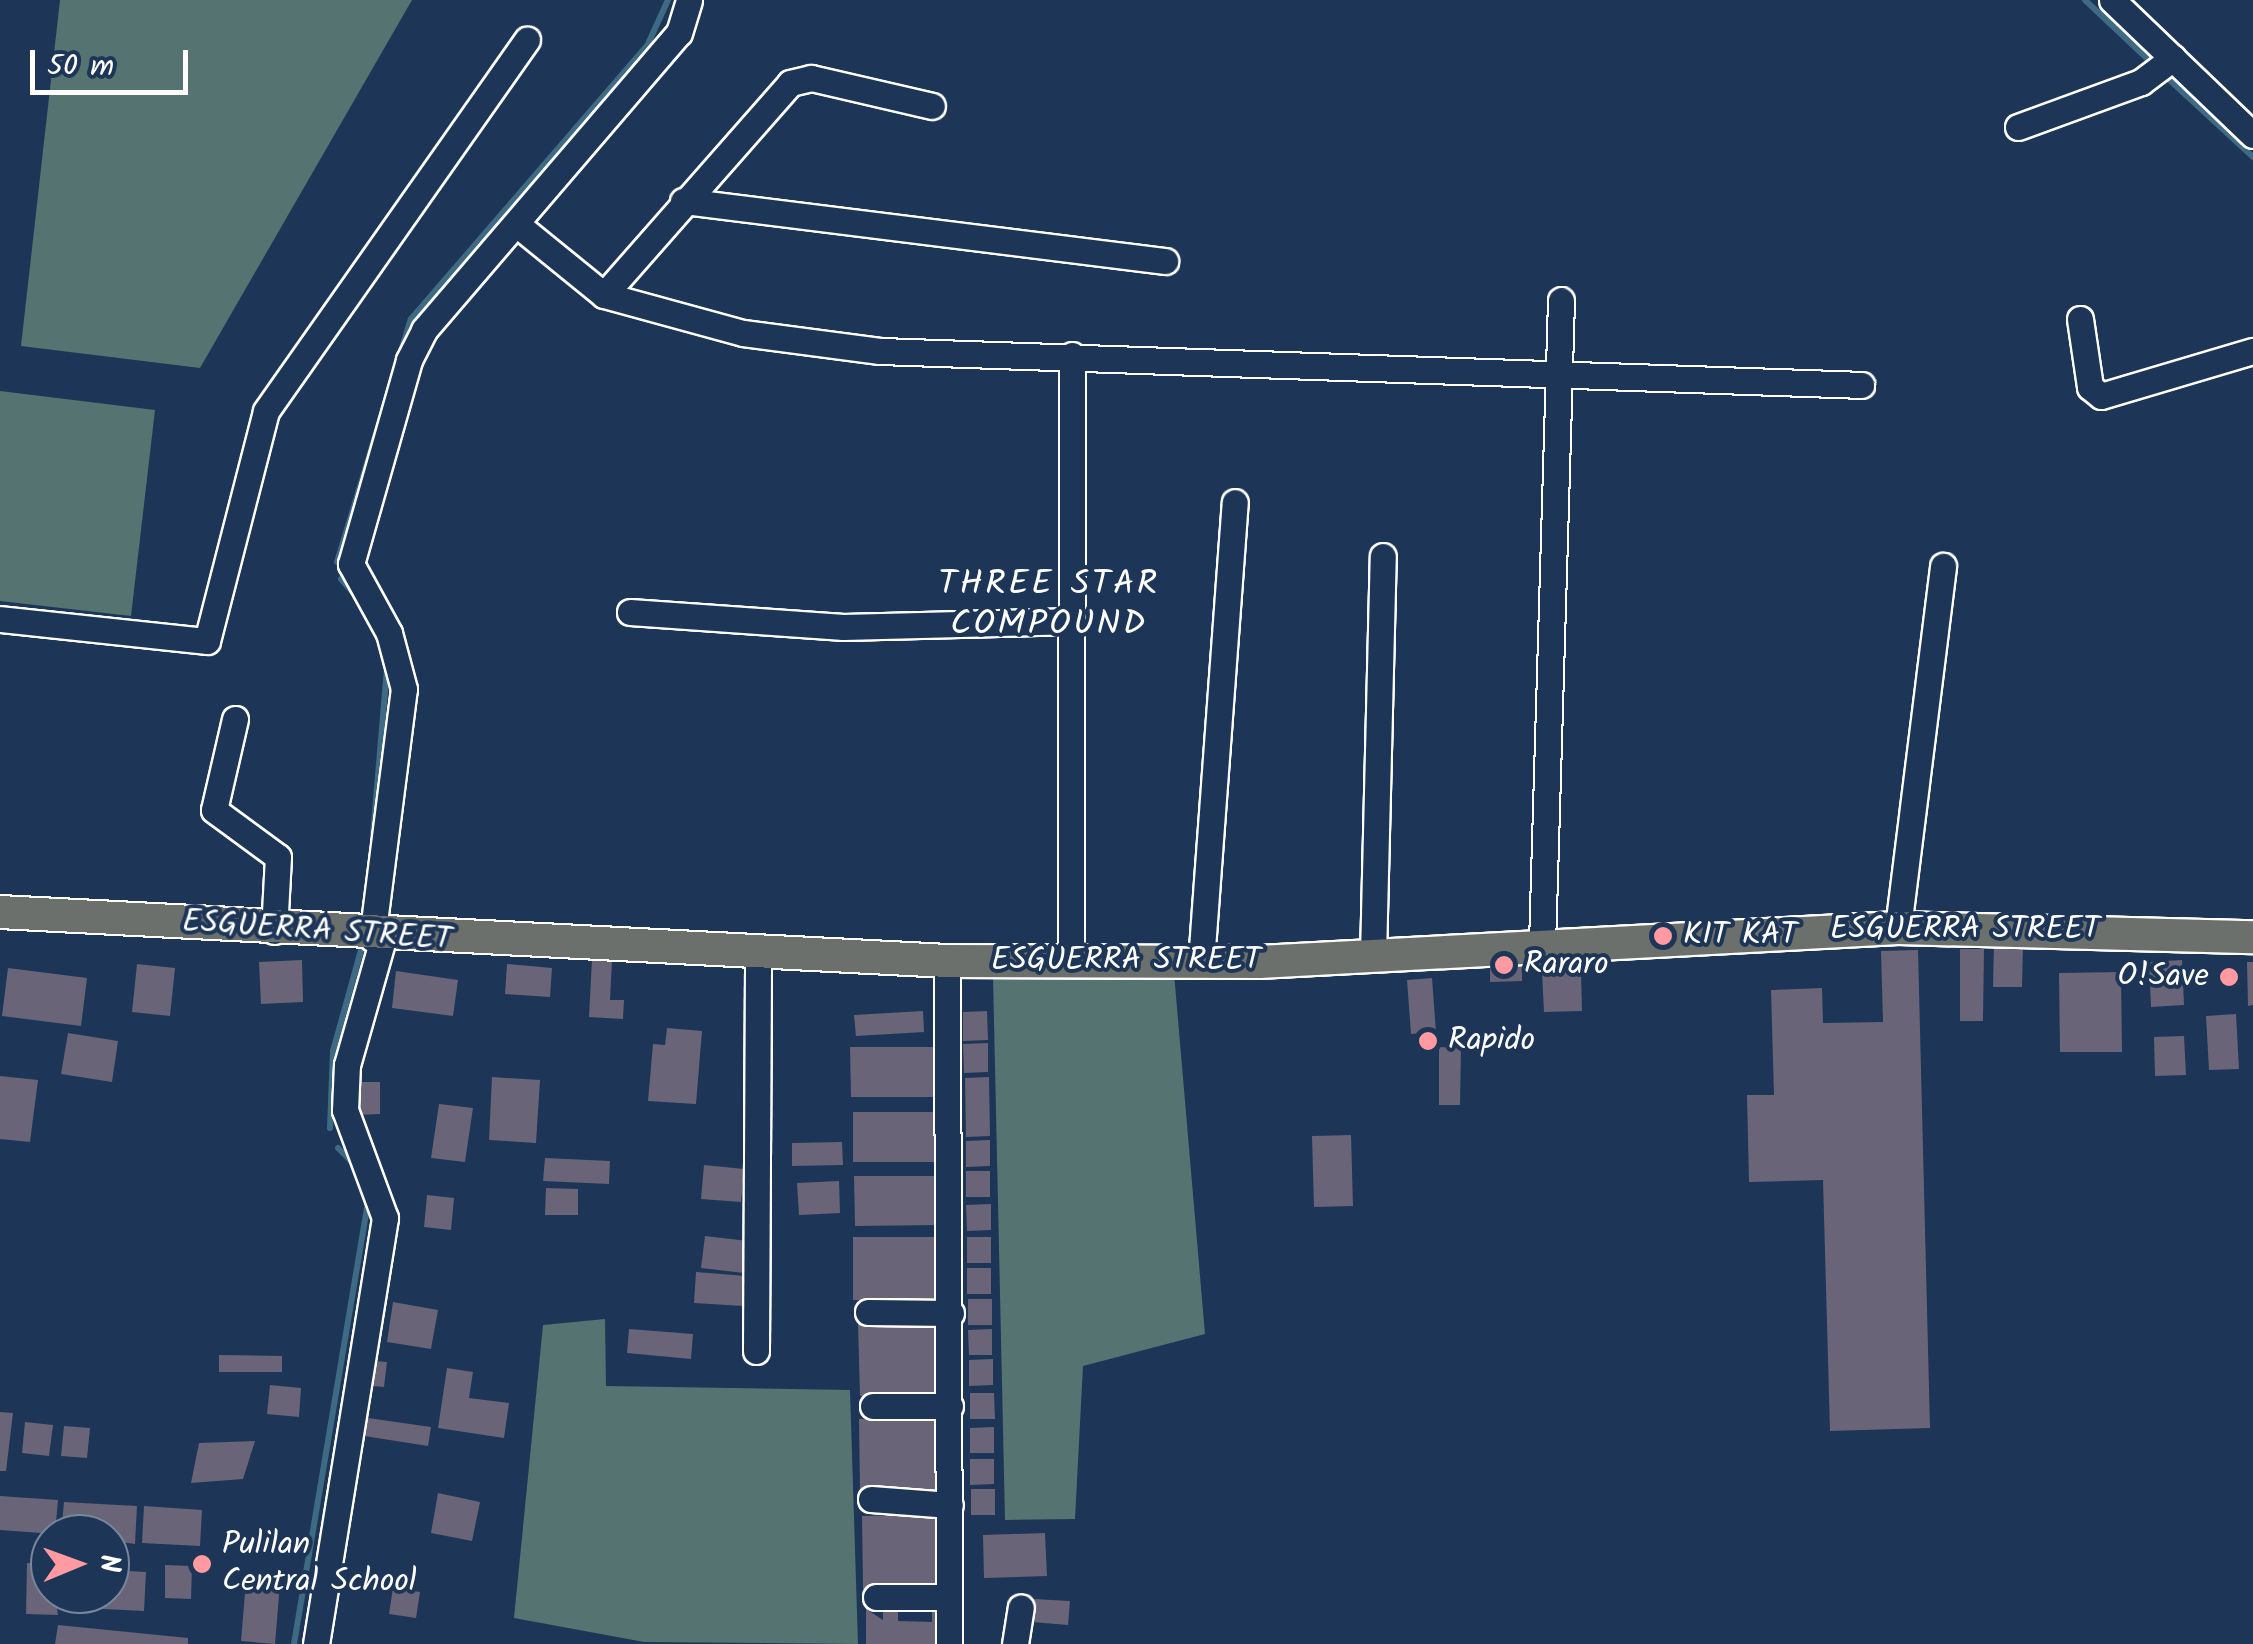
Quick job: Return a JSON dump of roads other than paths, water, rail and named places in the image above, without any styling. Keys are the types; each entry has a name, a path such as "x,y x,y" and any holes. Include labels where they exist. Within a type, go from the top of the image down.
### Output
{"main road":[{"name":"ESGUERRA STREET","path":"0,912 378,938 758,957 947,961 1200,962 1898,928 2253,937"}],"street":[{"path":"316,1644 385,1218 345,1110 348,1065 378,938 404,690 389,632 356,587 355,540 416,342 679,33 689,0"},
{"path":"2112,0 2164,66 2253,135"},
{"path":"0,619 207,641 266,412 527,39"},
{"path":"2018,127 2164,66"},
{"path":"604,295 683,200 794,80 932,106"},
{"path":"683,200 1165,262"},
{"path":"518,226 604,295 744,333 861,348 1072,354 1558,379 1861,385"},
{"path":"1542,944 1561,300"},
{"path":"2080,319 2090,388 2102,396 2253,351"},
{"path":"1071,962 1067,621 1072,354"},
{"path":"1200,962 1235,502"},
{"path":"1372,956 1383,556"},
{"path":"1898,928 1943,566"},
{"path":"630,612 843,627 1067,621"},
{"path":"235,719 214,810 278,857 274,931"},
{"path":"756,1351 758,957"},
{"path":"947,961 949,1644"},
{"path":"868,1312 950,1313"},
{"path":"873,1406 950,1406"},
{"path":"871,1499 950,1505"},
{"path":"876,1597 949,1597"},
{"path":"1015,1644 1022,1607"}],"waterway":[{"path":"337,562 411,319 647,46 668,0"},
{"path":"2085,0 2153,64"},
{"path":"2162,73 2253,157"},
{"path":"341,579 355,595"},
{"path":"373,835 387,668"},
{"path":"330,1128 333,1051 361,950"},
{"path":"338,1148 354,1164"},
{"path":"294,1644 368,1202"}],"place":[{"name":"KIT KAT","path":"1663,936"},
{"name":"Rararo","path":"1504,965"},
{"name":"O!Save","path":"2229,977"},
{"name":"Rapido","path":"1428,1041"},
{"name":"Pulilan Central School","path":"202,1564"}],"district":[{"name":"THREE STAR COMPOUND","path":"1049,605"}]}
